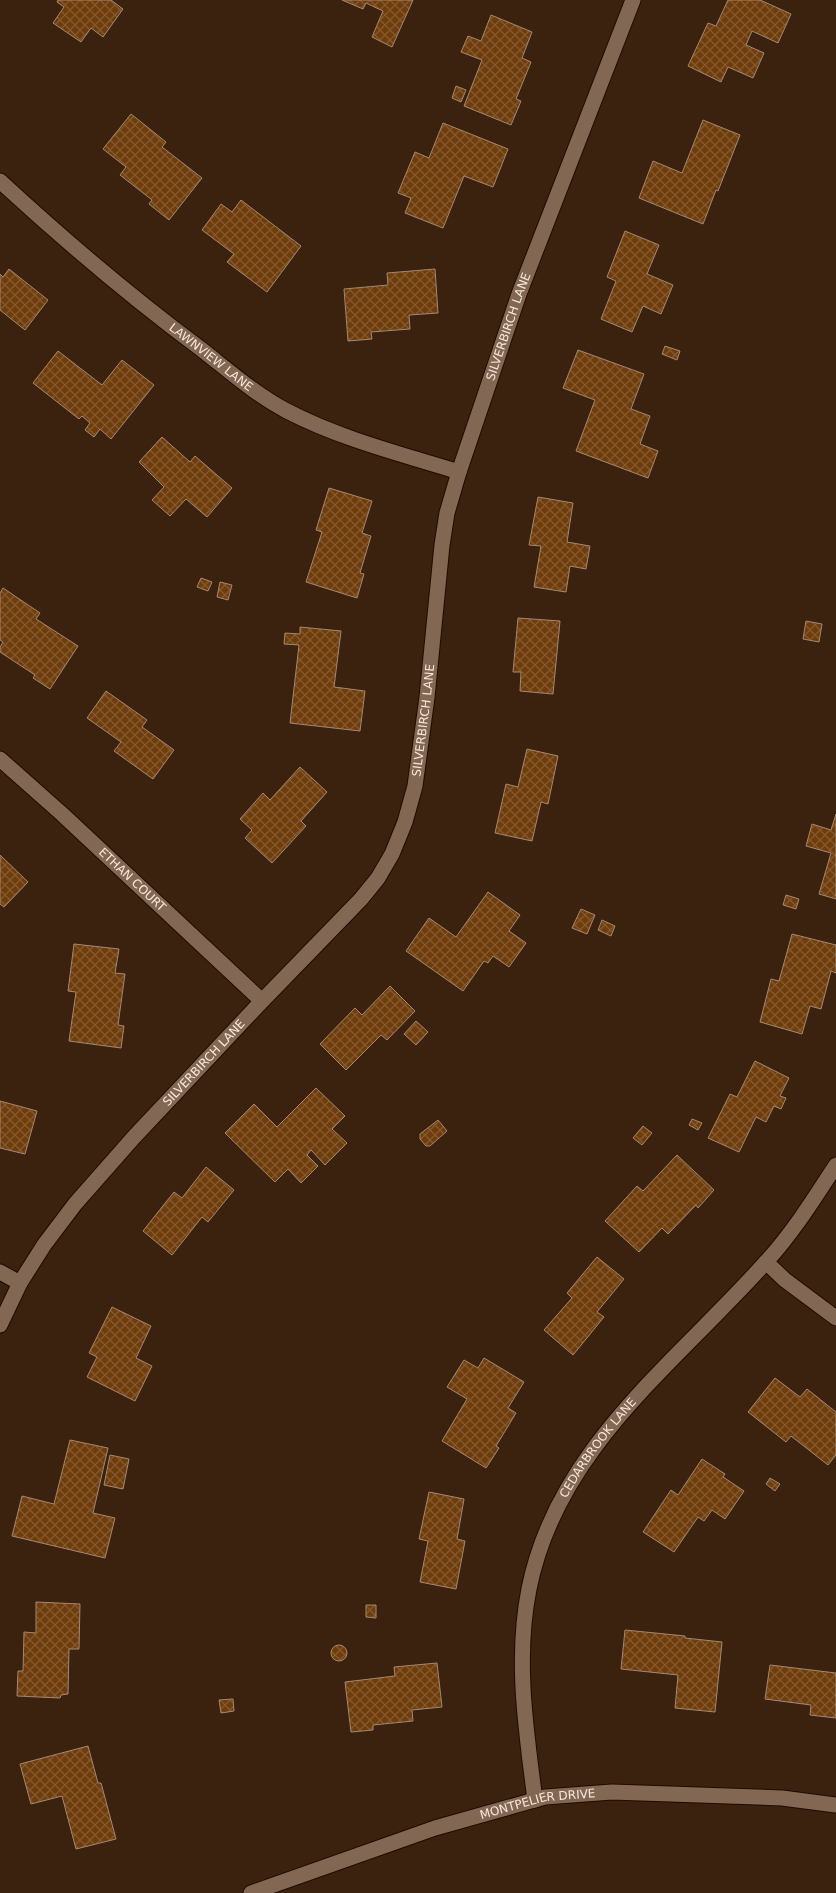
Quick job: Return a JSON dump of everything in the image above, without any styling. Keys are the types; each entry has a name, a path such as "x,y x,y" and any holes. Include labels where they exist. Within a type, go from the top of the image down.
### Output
{"street":[{"name":"SILVERBIRCH LANE","path":"0,1325 20,1283 44,1245 75,1204 140,1130 361,899 378,878 392,854 405,822 415,786 422,740 447,513 519,294 632,0"},
{"name":"LAWNVIEW LANE","path":"0,181 51,228 166,323 250,386 286,410 360,441 459,472"},
{"name":"ETHAN COURT","path":"0,760 62,814 262,1001"},
{"name":"CEDARBROOK LANE","path":"535,1800 522,1689 523,1630 529,1589 545,1532 569,1484 603,1435 621,1413 766,1262 836,1165"},
{"path":"766,1262 785,1280 836,1318"},
{"path":"0,1272 20,1283"},
{"name":"MONTPELIER DRIVE","path":"251,1893 435,1828 545,1797 612,1792 782,1798 836,1806"}],"building":[{"path":"58,0 111,0 123,9 103,37 91,28 81,42 53,23 64,7 57,2"},
{"path":"342,0 413,0 392,47 372,37 383,11 366,3 363,9"},
{"path":"728,0 760,0 791,14 778,43 752,31 746,45 764,53 753,78 728,67 721,82 688,66 708,23 716,26"},
{"path":"491,15 532,32 522,58 531,62 516,99 521,101 511,125 464,106 482,60 461,52 468,36 481,41"},
{"path":"456,86 466,90 461,102 452,98"},
{"path":"131,114 166,142 162,147 202,178 169,220 149,204 152,200 120,175 126,167 103,149"},
{"path":"703,120 740,135 703,224 639,198 653,161 682,173"},
{"path":"443,123 508,149 493,187 464,176 443,228 405,213 411,198 398,193 415,152 429,158"},
{"path":"241,200 301,246 267,292 227,262 234,254 202,230 221,204 232,212"},
{"path":"625,231 659,245 647,274 673,285 661,314 643,306 632,332 601,319 616,281 607,277"},
{"path":"9,269 48,300 25,330 0,310 0,274 3,277"},
{"path":"435,269 438,313 409,315 410,329 371,332 372,339 348,341 344,289 388,285 387,273"},
{"path":"665,346 680,351 677,360 662,354"},
{"path":"578,350 644,374 631,409 650,416 640,444 658,451 648,478 576,451 595,400 563,388"},
{"path":"58,351 102,385 122,360 154,385 111,439 100,429 94,437 85,430 90,423 82,416 79,419 33,383"},
{"path":"162,437 190,462 195,456 232,488 207,517 186,499 170,516 152,500 164,487 139,462"},
{"path":"329,488 372,501 362,533 371,536 360,573 364,574 357,598 306,582 322,532 316,530"},
{"path":"538,497 573,503 567,542 590,546 586,569 570,566 566,592 534,587 541,546 529,545"},
{"path":"201,578 212,582 208,591 197,587"},
{"path":"220,582 232,585 228,600 217,597"},
{"path":"3,588 40,613 36,619 78,646 50,689 33,678 35,675 0,652 3,642 0,640 0,593"},
{"path":"518,618 560,621 553,694 520,691 521,672 513,672"},
{"path":"806,621 822,624 819,642 803,639"},
{"path":"300,627 341,631 334,687 365,691 360,731 290,723 299,645 284,644 285,633 300,634"},
{"path":"106,691 147,720 142,727 174,750 153,779 114,751 121,742 87,718"},
{"path":"527,749 558,756 548,804 541,802 532,841 495,833 506,784 518,787"},
{"path":"300,767 327,792 301,821 306,826 272,863 245,838 252,830 240,819 263,793 270,800"},
{"path":"836,814 836,899 819,894 831,853 806,846 812,824 831,830"},
{"path":"0,855 28,882 4,907 0,904"},
{"path":"488,892 520,915 509,931 526,943 509,967 493,956 488,963 484,961 463,991 406,951 429,918 456,937"},
{"path":"786,895 799,899 796,909 783,905"},
{"path":"581,909 595,915 587,934 572,928"},
{"path":"602,920 615,926 611,936 598,930"},
{"path":"792,934 836,945 836,973 831,971 821,1009 810,1006 802,1034 760,1022 771,979 779,981"},
{"path":"74,944 119,949 115,973 125,974 118,1025 124,1026 121,1048 69,1041 76,992 68,991"},
{"path":"390,986 415,1011 387,1040 381,1035 346,1070 320,1044 355,1008 362,1015"},
{"path":"416,1021 428,1032 416,1045 404,1034"},
{"path":"755,1061 789,1078 780,1096 786,1098 781,1109 774,1106 766,1122 756,1117 739,1152 708,1138 730,1094 737,1097"},
{"path":"316,1088 345,1116 332,1129 347,1143 325,1165 311,1150 307,1155 318,1166 301,1183 288,1169 275,1182 225,1133 254,1104 277,1127"},
{"path":"0,1101 37,1111 25,1154 0,1148"},
{"path":"692,1119 702,1123 698,1130 689,1125"},
{"path":"438,1120 447,1131 430,1146 426,1146 420,1139 420,1134"},
{"path":"643,1126 652,1133 642,1145 633,1138"},
{"path":"677,1155 714,1190 698,1208 696,1205 668,1234 662,1228 639,1252 605,1221 637,1186 643,1191"},
{"path":"206,1167 234,1190 208,1222 202,1217 172,1255 143,1231 174,1192 182,1198"},
{"path":"597,1257 624,1279 597,1312 604,1317 573,1355 544,1330 572,1298 567,1293"},
{"path":"112,1307 151,1326 136,1358 152,1366 135,1401 87,1377 97,1357 89,1353"},
{"path":"484,1358 524,1382 508,1408 516,1413 496,1446 499,1448 486,1468 442,1441 467,1399 447,1387 464,1360 478,1368"},
{"path":"775,1378 800,1397 807,1389 836,1412 836,1455 828,1465 791,1436 786,1442 748,1412"},
{"path":"70,1440 108,1448 93,1513 115,1518 105,1558 12,1536 22,1496 54,1504"},
{"path":"110,1455 129,1459 123,1489 104,1485"},
{"path":"702,1459 725,1474 723,1477 744,1491 725,1519 712,1510 704,1521 698,1517 674,1552 643,1532 671,1490 678,1495"},
{"path":"770,1478 780,1484 775,1491 766,1484"},
{"path":"429,1492 464,1499 457,1539 465,1541 456,1589 420,1582 428,1541 419,1539"},
{"path":"36,1602 80,1604 79,1649 69,1649 68,1694 61,1695 60,1698 17,1696 18,1671 23,1671 24,1632 36,1633"},
{"path":"366,1605 376,1605 376,1618 366,1617"},
{"path":"625,1630 722,1642 715,1712 675,1708 678,1675 621,1669"},
{"path":"339,1645 347,1653 339,1661 331,1653"},
{"path":"437,1663 442,1707 412,1710 413,1721 373,1725 373,1730 351,1732 345,1682 395,1676 394,1667"},
{"path":"770,1665 836,1673 836,1718 810,1715 811,1705 765,1699"},
{"path":"233,1699 234,1711 221,1713 219,1700"},
{"path":"88,1746 98,1783 101,1783 116,1839 76,1849 62,1796 31,1804 20,1764"}]}
